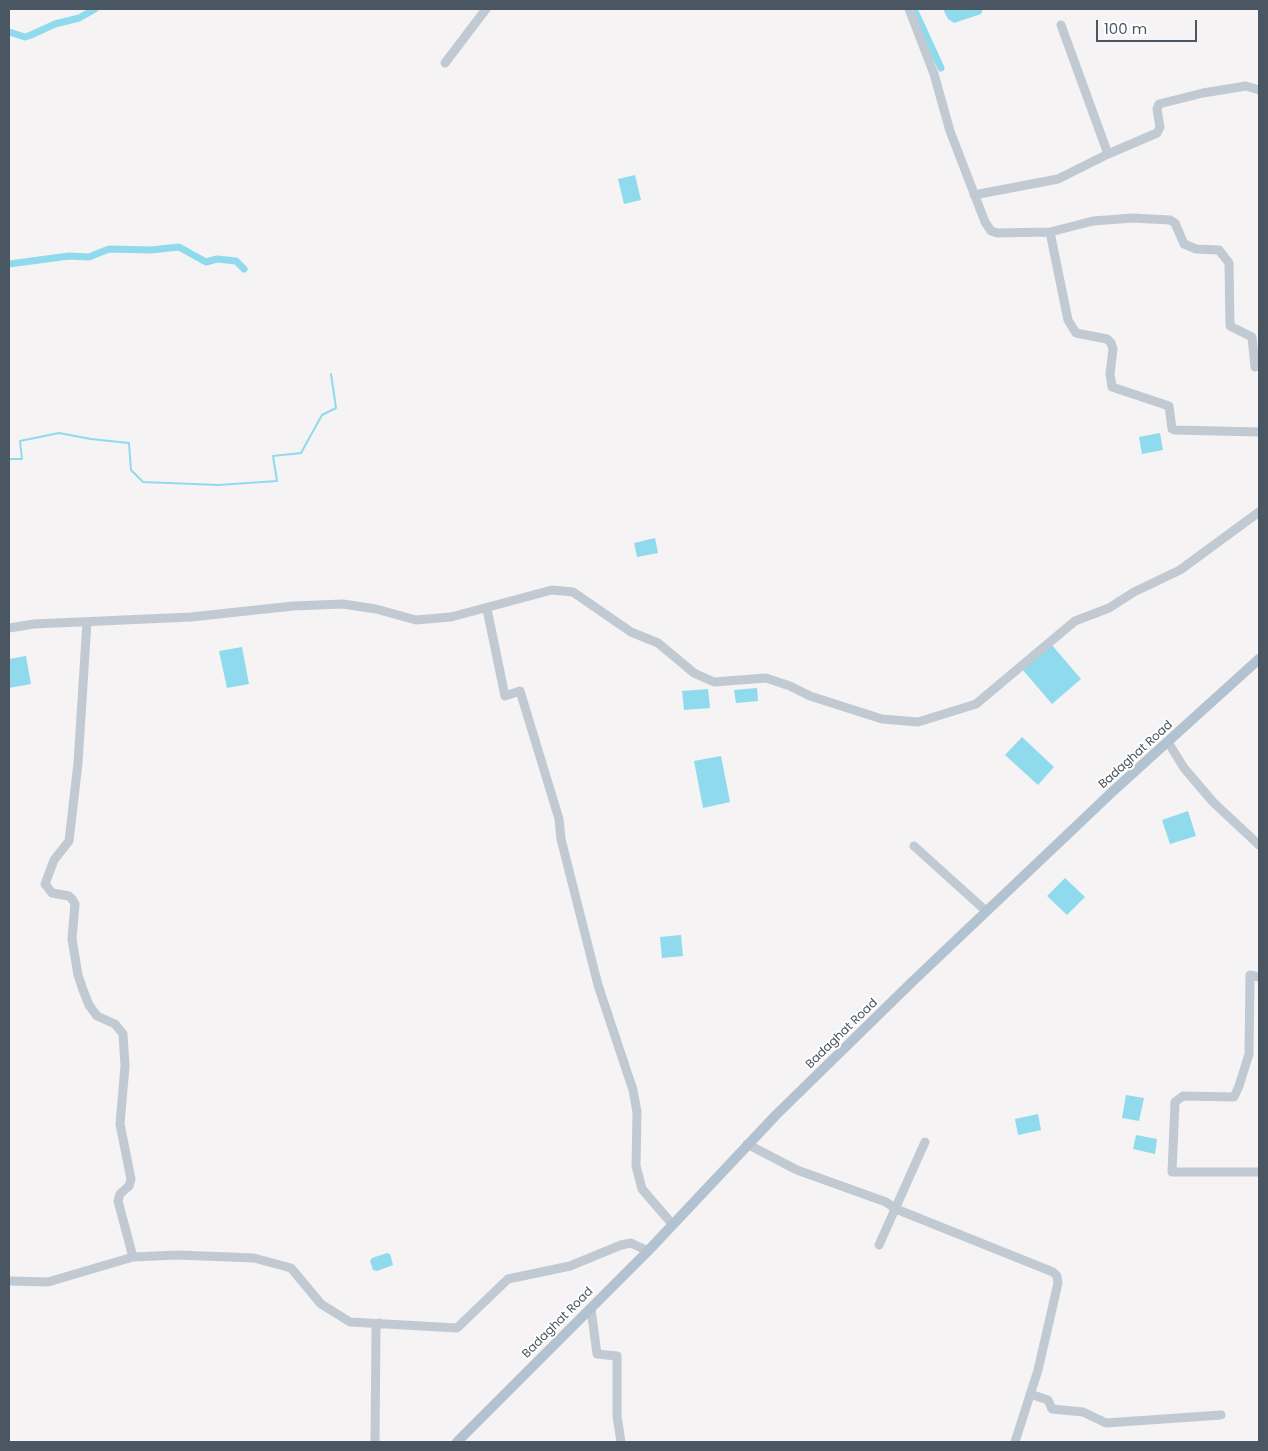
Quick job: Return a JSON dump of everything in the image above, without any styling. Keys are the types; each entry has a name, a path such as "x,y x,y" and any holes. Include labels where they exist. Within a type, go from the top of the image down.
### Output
{"main road":[{"name":"Badaghat Road","path":"457,1442 648,1251 747,1144 986,911 1168,742 1258,662"}],"street":[{"path":"445,63 486,9"},
{"path":"909,9 934,74 950,131 974,195 991,232 1050,232 1092,221 1133,218 1170,220 1176,223 1184,244 1196,249 1219,250 1230,264 1230,326 1252,337 1255,366 1259,366"},
{"path":"1061,25 1108,154"},
{"path":"974,195 1058,179 1108,154 1157,133 1160,127 1157,109 1159,104 1203,93 1246,86 1259,90"},
{"path":"1050,232 1068,320 1076,333 1107,339 1112,343 1110,374 1112,387 1169,406 1172,429 1175,430 1259,432"},
{"path":"9,628 34,624 191,617 294,606 343,604 376,609 416,620 451,618 552,590 572,592 631,632 658,643 694,673 714,682 766,678 790,686 810,696 882,718 918,722 976,704 1075,621 1109,608 1134,592 1180,570 1259,512"},
{"path":"487,609 505,696 520,691 559,819 561,839 598,985 633,1090 637,1112 636,1166 642,1189 673,1225"},
{"path":"87,622 78,763 68,841 54,860 45,884 52,893 69,896 75,904 72,939 78,975 88,1005 97,1016 115,1024 123,1034 124,1066 120,1124 132,1179 129,1186 120,1194 118,1200 133,1257"},
{"path":"1168,742 1195,782 1259,846"},
{"path":"914,846 986,911"},
{"path":"1259,976 1250,976 1249,1054 1239,1086 1234,1097 1183,1096 1175,1102 1172,1172 1259,1172"},
{"path":"879,1245 925,1142"},
{"path":"747,1144 797,1170 886,1202 896,1209 1046,1268 1056,1276 1058,1283 1030,1394 1015,1442"},
{"path":"9,1281 48,1282 133,1257 178,1255 254,1258 291,1268 321,1304 350,1322 380,1323 433,1329 456,1328 508,1280 570,1266 621,1245 631,1243 648,1251"},
{"path":"591,1308 597,1354 617,1356 617,1416 621,1442"},
{"path":"376,1442 376,1327 380,1323"},
{"path":"1030,1394 1048,1400 1052,1409 1083,1412 1106,1423 1221,1416"}],"water":[{"path":"943,9 983,9 981,14 954,23 948,19"},
{"path":"635,175 641,200 624,204 618,179"},
{"path":"1160,433 1163,450 1142,454 1139,437"},
{"path":"655,538 658,553 637,557 634,543"},
{"path":"1051,644 1081,679 1052,704 1022,669"},
{"path":"242,647 249,684 227,688 219,651"},
{"path":"26,656 31,684 9,688 9,659"},
{"path":"757,688 758,701 736,703 734,690"},
{"path":"708,689 710,708 684,710 682,691"},
{"path":"1022,737 1054,767 1038,785 1005,755"},
{"path":"721,756 730,802 703,808 694,761"},
{"path":"1188,811 1196,836 1170,844 1162,820"},
{"path":"1065,878 1085,897 1067,915 1047,896"},
{"path":"681,935 683,956 662,958 660,937"},
{"path":"1126,1095 1144,1098 1139,1121 1122,1118"},
{"path":"1038,1114 1041,1130 1018,1135 1015,1119"},
{"path":"1136,1135 1157,1139 1155,1154 1133,1149"},
{"path":"387,1253 390,1254 393,1265 377,1271 373,1270 370,1261 372,1258"}],"waterway":[{"path":"9,32 25,37 55,24 79,18 95,9"},
{"path":"914,9 941,68"},
{"path":"9,264 69,256 89,257 109,249 151,250 179,247 206,262 217,259 236,261 244,269"},
{"path":"9,459 22,459 20,441 59,433 129,443 131,470 143,482 218,485 277,481 273,456 301,453 322,415 336,408 331,374"}]}
